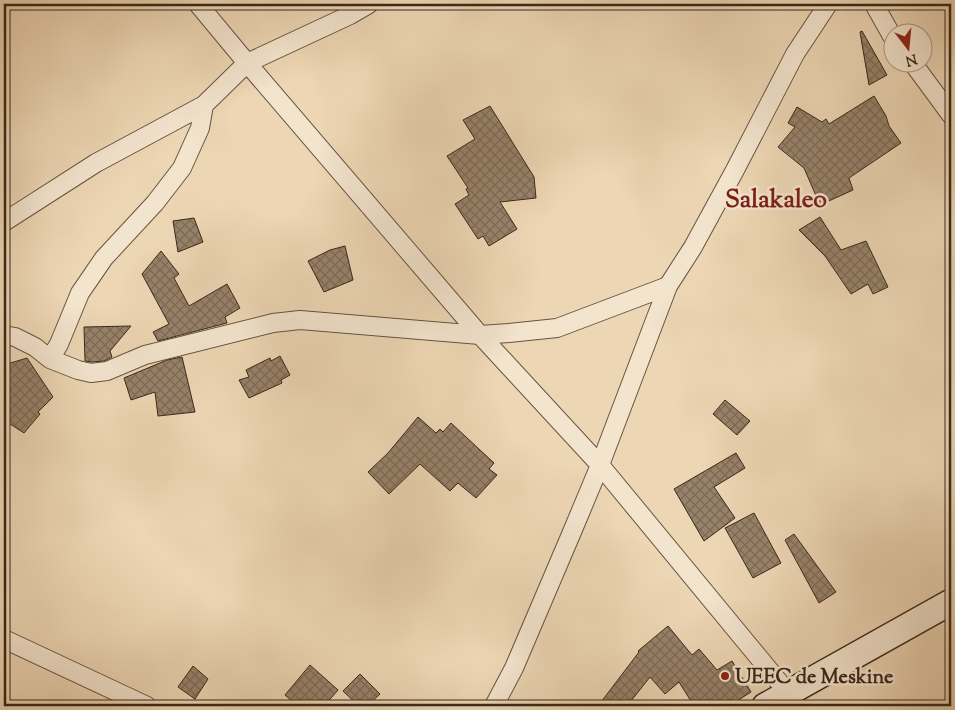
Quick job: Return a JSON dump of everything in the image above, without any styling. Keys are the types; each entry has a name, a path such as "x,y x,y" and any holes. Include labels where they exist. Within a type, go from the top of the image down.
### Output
{"main road":[{"path":"765,706 951,602"}],"street":[{"path":"198,4 480,335 600,465 788,693"},
{"path":"4,222 96,163 204,105 247,63 350,15 369,4"},
{"path":"494,706 514,668 600,465 668,286 693,247 795,54 828,4"},
{"path":"874,4 884,22"},
{"path":"920,72 951,114"},
{"path":"50,359 59,344 80,293 104,258 155,203 182,168 200,128 204,105"},
{"path":"4,336 15,337 35,347 50,359 91,373 107,371 145,355 273,323 300,320 480,335 556,328 668,286"},
{"path":"4,639 147,706"}],"building":[{"path":"862,31 882,66 882,72 885,72 887,75 869,85 860,32"},
{"path":"874,96 886,116 889,126 901,143 849,178 853,190 820,205 804,168 778,147 795,127 788,123 797,107 822,122 826,119 829,124"},
{"path":"490,106 534,177 536,198 500,202 517,229 489,246 483,236 478,239 455,204 469,195 466,189 468,188 447,156 475,139 463,120"},
{"path":"820,217 841,250 866,241 888,287 873,294 868,284 851,294 825,256 799,230"},
{"path":"194,218 203,242 178,252 173,221"},
{"path":"345,246 353,280 324,292 308,261 330,250"},
{"path":"161,251 179,274 174,278 189,306 227,284 240,308 225,317 227,323 158,341 153,332 169,324 142,274"},
{"path":"131,326 110,351 112,357 104,361 85,361 84,327"},
{"path":"280,356 290,375 281,380 282,383 249,398 239,380 249,377 246,370 270,358 271,361"},
{"path":"182,357 195,412 158,416 155,392 131,400 124,378 167,360"},
{"path":"27,358 53,397 38,412 40,414 24,433 4,420 4,365"},
{"path":"725,400 750,421 737,435 713,414"},
{"path":"418,417 436,433 440,429 443,432 451,423 494,463 489,469 497,475 476,498 458,483 450,491 420,464 389,494 368,472 388,453"},
{"path":"736,453 745,468 714,487 735,518 704,541 674,489"},
{"path":"754,513 781,563 753,578 725,528"},
{"path":"794,534 836,592 819,603 785,540"},
{"path":"668,626 692,655 699,649 717,670 732,661 751,692 729,706 694,706 679,682 665,694 650,677 627,706 598,706 638,651"},
{"path":"310,665 338,690 324,706 298,706 285,695"},
{"path":"193,666 208,679 195,699 178,687"},
{"path":"360,674 380,694 367,706 359,706 343,691"}],"place":[{"name":"UEEC de Meskine","path":"725,676"}],"district":[{"name":"Salakaleo","path":"776,198"}]}
